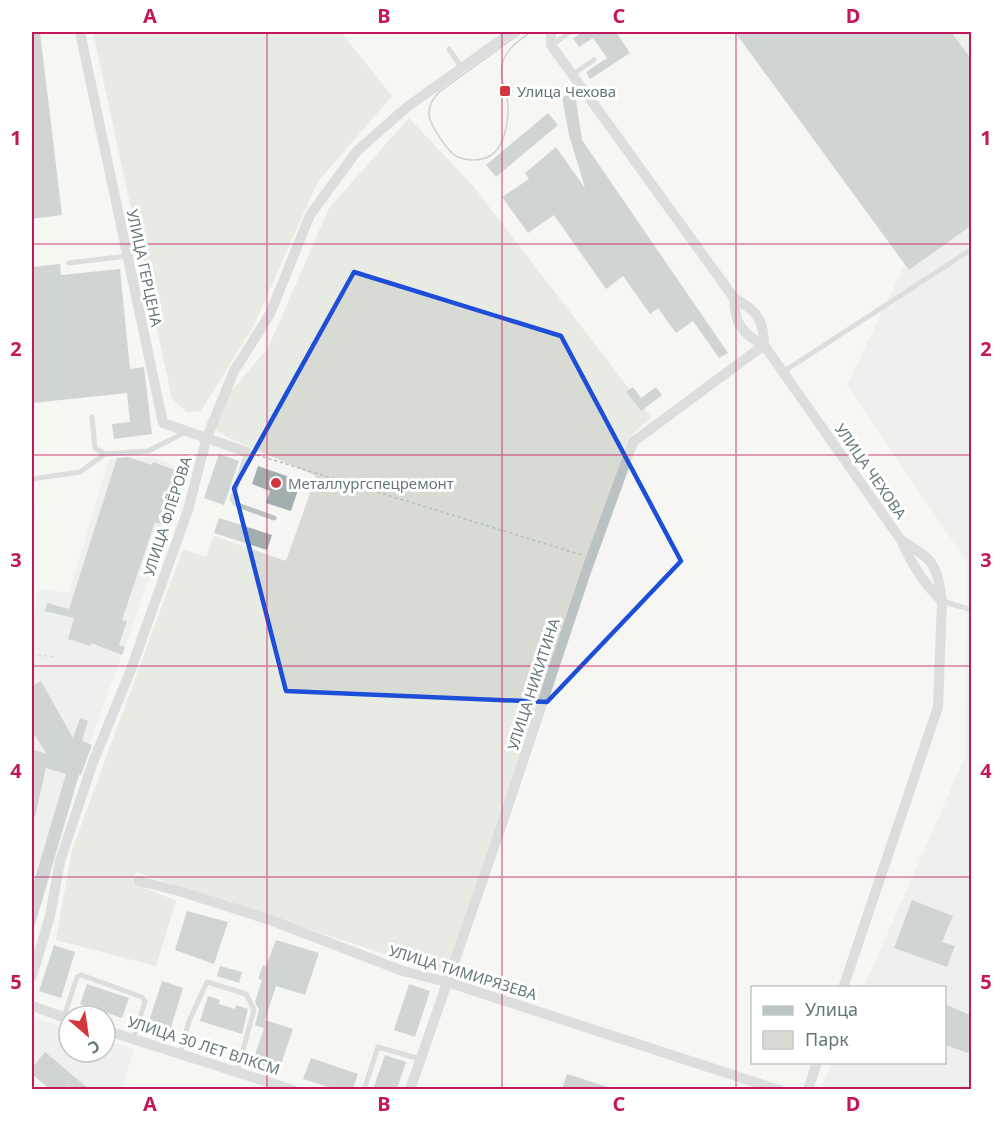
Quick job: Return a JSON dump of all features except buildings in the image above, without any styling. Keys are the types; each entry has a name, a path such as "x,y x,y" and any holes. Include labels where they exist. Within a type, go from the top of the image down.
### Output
{"street":[{"name":"УЛИЦА ГЕРЦЕНА","path":"80,32 163,423 206,440 247,452"},
{"name":"УЛИЦА ФЛЁРОВА","path":"32,976 50,916 60,861 89,772 130,672 188,510 206,440 234,371 270,315 310,215 357,151 407,107 512,32"},
{"path":"551,32 551,45"},
{"name":"УЛИЦА ЧЕХОВА","path":"551,45 734,298 734,317 748,337 764,345 901,540 911,563 922,579 942,601"},
{"path":"734,298 751,308 764,327 764,345"},
{"name":"УЛИЦА НИКИТИНА","path":"410,1089 591,557 633,442 764,345"},
{"path":"843,986 938,707 942,601 940,581 928,556 901,540"},
{"name":"УЛИЦА ТИМИРЯЗЕВА","path":"139,880 270,920 403,971 447,982 778,1089"},
{"path":"32,1006 57,1015"},
{"name":"УЛИЦА 30 ЛЕТ ВЛКСМ","path":"117,1034 293,1089"},
{"path":"808,1089 816,1064"}],"lane":[{"path":"551,45 570,32"},
{"path":"448,49 461,67"},
{"path":"573,75 594,60"},
{"path":"783,372 972,249"},
{"path":"69,263 127,256"},
{"path":"92,417 95,448 105,454"},
{"path":"32,479 80,472 105,454 148,451 186,432"},
{"path":"247,452 232,499 235,504 274,518"},
{"path":"32,507 32,514"},
{"path":"942,601 972,610"},
{"path":"70,1004 77,976 81,975 142,997 145,1002 133,1039"},
{"path":"180,1054 189,1022 207,982 246,994 254,1010 237,1072"},
{"path":"364,1089 378,1047 420,1059"}],"path":[{"path":"247,452 591,557"},
{"path":"32,654 53,657"}],"highlighted area":[{"path":"354,272 561,336 681,561 547,702 286,691 234,488"}],"shaded area":[{"path":"737,32 971,32 971,1089 834,1090 822,1085 832,1064 946,1064 946,986 864,986 965,757 967,562 847,385 905,264"},
{"path":"153,457 188,471 49,857 32,935 32,626 39,589 69,593 109,459"},
{"path":"32,1017 57,1025 57,1064 117,1064 117,1044 134,1049 122,1089 52,1089 32,1071"}],"green space":[{"path":"93,32 341,32 392,96 317,183 254,325 201,411 187,412 172,399"},
{"path":"409,118 473,186 651,417 628,439 445,974 136,872 133,883 176,901 156,966 56,940 72,850 183,549 206,557 214,536 286,561 316,476 225,436 205,422 268,348 329,208"}],"tram line":[{"path":"522,32 439,92 432,101 429,113 432,124 454,155 470,160 482,159 490,156 499,147 505,134 508,112 503,84 503,61 511,48 531,32"}],"place":[{"name":"Улица Чехова","path":"505,91"},
{"name":"Металлургспецремонт","path":"276,483"}]}
